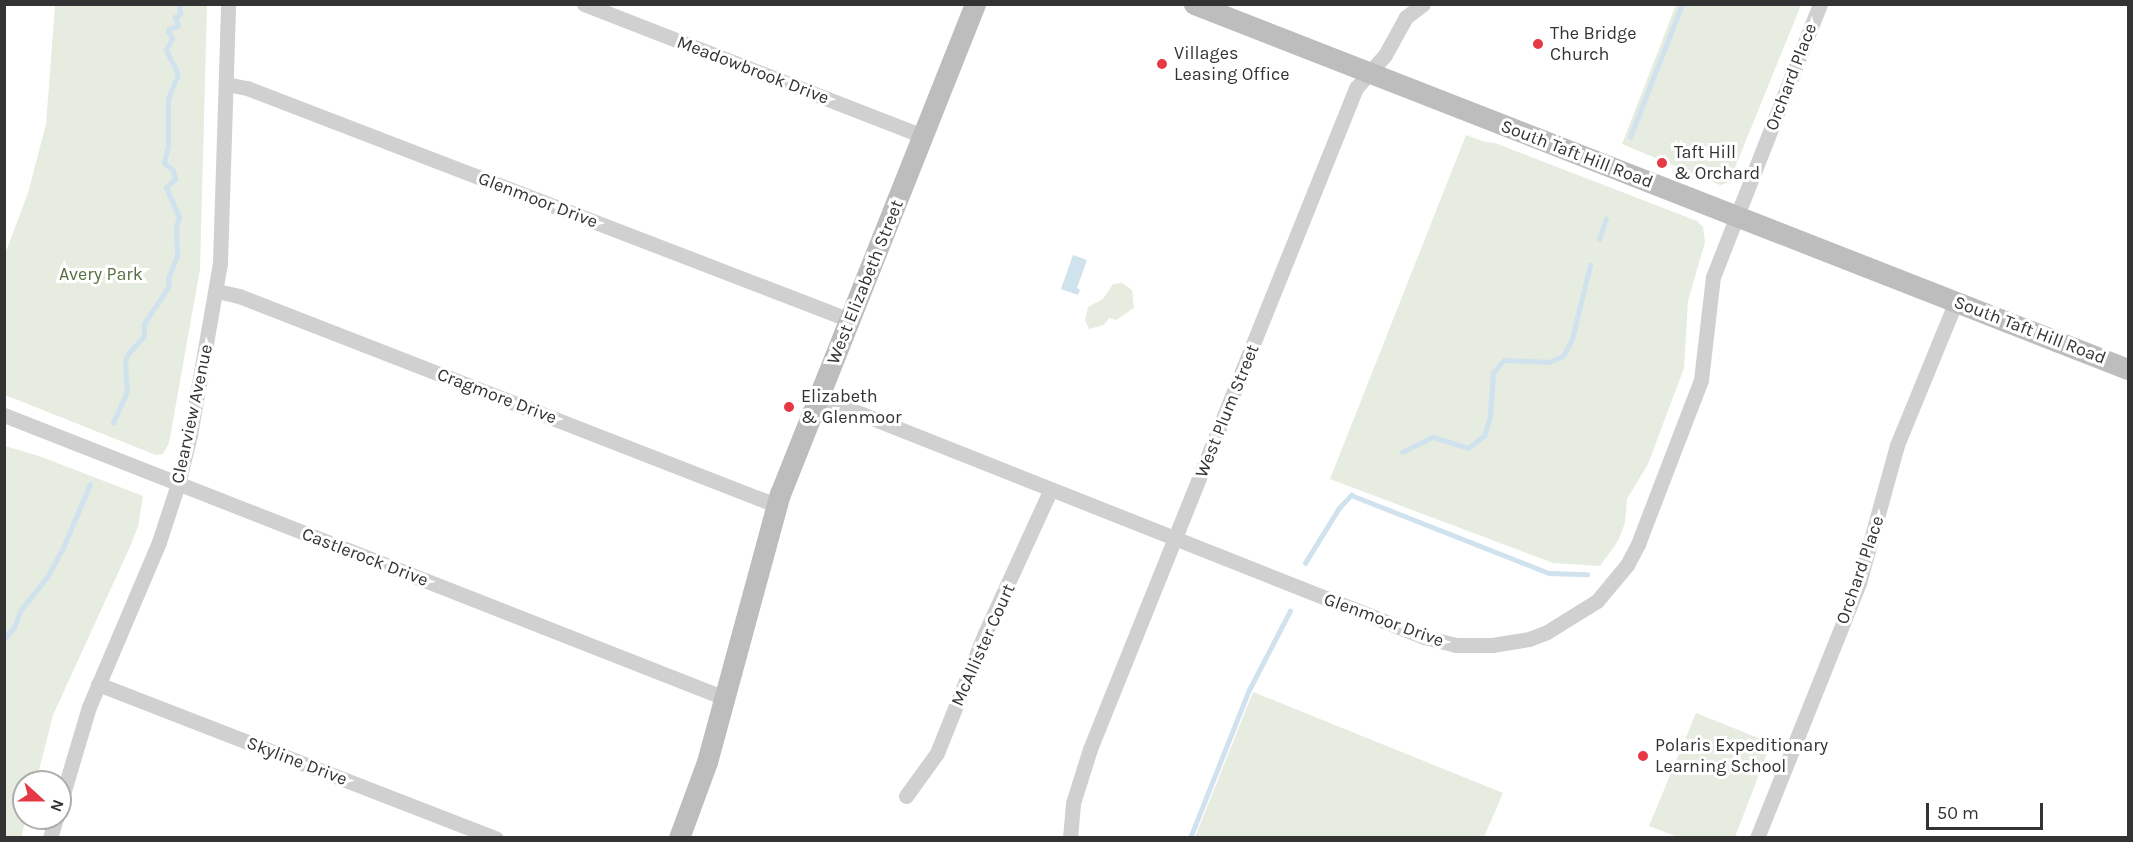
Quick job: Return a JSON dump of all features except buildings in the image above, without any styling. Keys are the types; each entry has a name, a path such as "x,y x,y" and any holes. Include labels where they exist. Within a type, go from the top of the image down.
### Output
{"main road":[{"name":"West Elizabeth Street","path":"680,837 707,762 776,505 975,4"},
{"name":"South Taft Hill Road","path":"1194,4 2128,369"}],"street":[{"name":"Clearview Avenue","path":"71,770 98,684 159,542 178,484 217,291 228,4"},
{"name":"Meadowbrook Drive","path":"584,4 922,136"},
{"name":"West Plum Street","path":"1070,837 1073,803 1080,775 1356,88 1385,55 1406,17 1423,4"},
{"name":"Orchard Place","path":"1736,216 1820,4"},
{"name":"Glenmoor Drive","path":"226,84 258,92 850,320"},
{"name":"Glenmoor Drive","path":"819,397 1424,637 1455,645 1510,643 1529,639 1567,622 1597,601 1612,585 1638,544 1701,380 1713,277 1736,216"},
{"name":"Cragmore Drive","path":"217,291 238,296 776,505"},
{"name":"Orchard Place","path":"1757,837 1859,583 1898,445 1956,301"},
{"name":"Castlerock Drive","path":"4,415 725,698"},
{"name":"McAllister Court","path":"906,796 937,753 986,633 1051,489"},
{"name":"Skyline Drive","path":"98,684 495,837"}],"green space":[{"name":"Avery Park","path":"55,5 207,5 200,269 169,443 163,454 156,455 5,395 5,254 28,193 46,124"},
{"path":"1676,5 1801,5 1732,175 1727,183 1720,185 1622,144"},
{"path":"1466,135 1495,143 1697,221 1703,227 1705,242 1688,301 1684,368 1648,464 1627,499 1625,523 1618,541 1600,566 1553,563 1330,479"},
{"path":"1122,283 1132,290 1134,308 1116,320 1109,318 1104,325 1089,329 1085,320 1088,307 1103,299 1113,284"},
{"path":"5,446 39,456 143,496 138,527 129,549 53,715 39,770 12,770 12,830 23,830 21,838 4,837"},
{"path":"1253,692 1503,793 1484,837 1195,837"},
{"path":"1696,713 1771,743 1735,837 1678,837 1649,826"}],"water":[{"path":"1073,255 1087,260 1077,288 1080,290 1078,295 1061,289"}],"waterway":[{"path":"113,423 127,391 125,364 127,355 144,336 144,324 169,286 168,279 177,256 176,227 179,217 166,188 175,179 173,171 164,163 168,145 168,99 177,77 177,72 166,50 172,38 168,32 169,29 178,26 175,18 180,14 179,4"},
{"path":"1630,137 1682,4"},
{"path":"1599,239 1606,219"},
{"path":"1402,452 1433,437 1468,448 1484,436 1490,416 1493,373 1504,360 1549,362 1563,356 1572,339 1590,265"},
{"path":"4,639 14,627 20,611 47,577 63,548 90,484"},
{"path":"1305,563 1339,508 1351,495 1549,573 1587,574"},
{"path":"1190,838 1249,690 1290,611"}],"place":[{"name":"The Bridge Church","path":"1538,44"},
{"name":"Villages Leasing Office","path":"1162,64"},
{"name":"Taft Hill & Orchard","path":"1662,163"},
{"name":"Elizabeth & Glenmoor","path":"789,407"},
{"name":"Polaris Expeditionary Learning School","path":"1643,756"}]}
